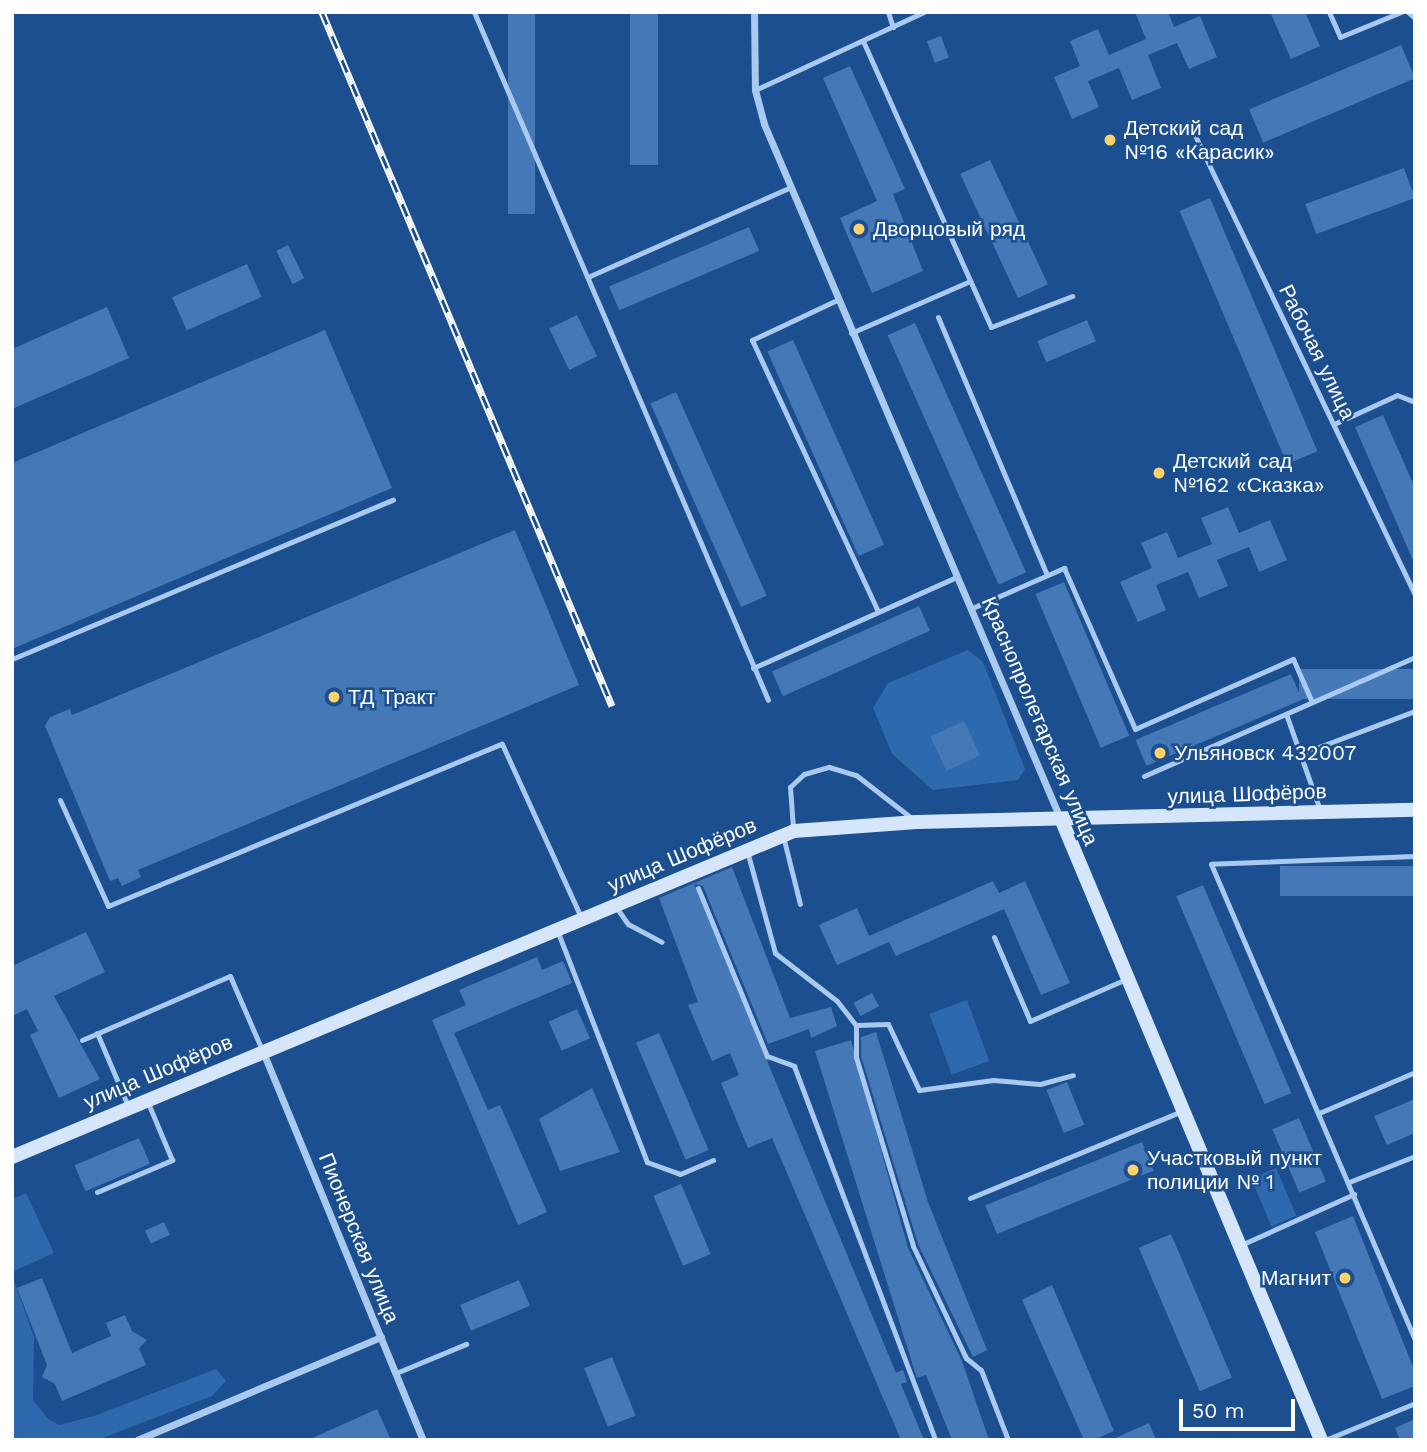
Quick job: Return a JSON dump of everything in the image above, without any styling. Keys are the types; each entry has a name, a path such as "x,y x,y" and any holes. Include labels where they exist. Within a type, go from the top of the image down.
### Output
{"street":[{"name":"Краснопролетарская улица","path":"754,12 755,90 789,188 1062,821 1126,979 1323,1440"},
{"name":"улица Шофёров","path":"12,1157 788,833 917,822 1062,821 1415,810"},
{"name":"Пионерская улица","path":"262,1051 424,1440"},
{"path":"137,1440 381,1337"}],"lane":[{"path":"474,12 590,276 768,700"},
{"path":"888,12 892,27"},
{"path":"755,90 924,12"},
{"path":"1329,12 1340,37 1401,12"},
{"path":"1408,12 1415,19"},
{"path":"863,41 991,327 1072,296"},
{"name":"Рабочая улица","path":"1189,123 1415,595"},
{"path":"590,276 789,188"},
{"path":"851,333 970,281"},
{"path":"837,300 752,340 878,611"},
{"path":"938,317 1047,575"},
{"path":"1334,424 1396,395 1415,402"},
{"path":"12,659 393,500"},
{"path":"970,609 1064,568 1135,729 1293,660 1312,702"},
{"path":"753,668 956,577"},
{"path":"1144,776 1415,657"},
{"path":"1300,754 1415,711"},
{"path":"1286,713 1321,813"},
{"path":"60,800 108,906 502,744 582,919"},
{"path":"800,904 788,833 790,787 804,774 829,767 856,775 917,822"},
{"path":"747,850 775,953 837,1001 856,1025 856,1057 914,1246 966,1358 981,1370 1008,1440"},
{"path":"1415,856 1211,864 1415,1340"},
{"path":"698,888 767,1056 794,1066 935,1440"},
{"path":"615,906 628,924 663,942"},
{"path":"557,930 647,1162 680,1174 713,1160"},
{"path":"994,937 1030,1021 1126,979"},
{"path":"82,1040 230,976 262,1051"},
{"path":"856,1025 888,1024 919,1090 993,1080 1040,1084 1073,1075"},
{"path":"97,1033 129,1108"},
{"path":"1319,1113 1415,1072"},
{"path":"97,1192 172,1160 146,1100"},
{"path":"970,1198 1182,1111"},
{"path":"1349,1182 1415,1156"},
{"path":"1239,1246 1354,1194"},
{"path":"396,1373 466,1344"},
{"path":"1323,1440 1415,1403"}],"shaded area":[{"path":"968,650 983,662 1025,769 1018,780 933,790 892,754 873,708 888,683"},
{"path":"967,1000 989,1061 952,1075 929,1014"},
{"path":"1276,1168 1296,1216 1271,1226 1251,1179"},
{"path":"26,1193 54,1253 12,1272 12,1199"},
{"path":"12,1275 34,1337 33,1400 48,1419 59,1425 94,1416 216,1369 226,1381 212,1396 97,1440 12,1440"}],"building":[{"path":"508,12 535,12 535,214 508,214"},
{"path":"630,12 658,12 658,165 630,165"},
{"path":"1135,12 1168,12 1174,27 1200,16 1217,57 1189,69 1177,43 1148,55 1161,88 1132,100 1119,68 1088,81 1099,107 1072,119 1054,77 1080,66 1070,41 1098,29 1109,55 1146,39"},
{"path":"1270,12 1305,12 1320,46 1291,59"},
{"path":"941,36 949,58 935,63 927,41"},
{"path":"1401,45 1415,78 1263,143 1249,109"},
{"path":"850,66 905,189 893,194 923,271 872,293 840,218 877,201 823,78"},
{"path":"990,160 1048,284 1018,298 960,174"},
{"path":"1404,168 1415,198 1316,234 1305,204"},
{"path":"1210,198 1317,451 1287,464 1180,211"},
{"path":"749,227 759,251 619,310 609,286"},
{"path":"288,245 304,278 293,284 276,251"},
{"path":"247,264 262,297 187,330 172,297"},
{"path":"107,307 129,358 12,409 12,349"},
{"path":"577,315 597,356 569,370 549,329"},
{"path":"1087,320 1096,341 1046,362 1037,341"},
{"path":"915,323 1026,572 999,585 888,335"},
{"path":"325,330 392,488 12,649 12,463"},
{"path":"793,340 884,545 859,556 767,351"},
{"path":"676,392 767,596 741,607 650,403"},
{"path":"1383,415 1415,488 1415,565 1355,427"},
{"path":"1228,507 1239,533 1270,520 1287,560 1259,572 1249,547 1217,560 1228,586 1199,598 1188,572 1156,585 1166,610 1138,622 1120,582 1152,568 1141,543 1167,532 1178,558 1212,544 1201,518"},
{"name":"ТД Тракт","path":"515,530 579,685 138,870 141,877 122,886 118,878 110,881 45,726 50,717 70,709 72,715"},
{"path":"1064,582 1129,736 1101,748 1035,594"},
{"path":"919,606 930,631 783,696 772,671"},
{"path":"1299,669 1415,669 1415,699 1299,699"},
{"path":"1291,674 1302,700 1146,766 1135,740"},
{"path":"964,721 980,755 947,771 930,737"},
{"path":"1280,866 1415,866 1415,896 1280,896"},
{"path":"732,867 790,1018 831,1007 837,1026 811,1038 809,1029 768,1044 703,886 694,884 896,1373 903,1370 907,1382 901,1384 924,1440 901,1440 772,1138 748,1148 721,1083 739,1075 730,1053 712,1061 688,1005 698,1002 659,898"},
{"path":"993,881 999,893 1025,881 1070,983 1041,995 1004,909 896,956 889,942 837,965 819,925 857,908 869,936"},
{"path":"1203,885 1291,1093 1265,1104 1176,896"},
{"path":"86,932 105,972 54,996 100,1079 59,1098 30,1035 38,1031 27,1009 12,1016 12,966"},
{"path":"537,957 542,970 563,961 572,983 454,1033 488,1110 500,1105 547,1212 518,1225 432,1020 466,1005 459,990"},
{"path":"872,993 879,1006 861,1016 853,1003"},
{"path":"577,1009 590,1038 562,1051 549,1022"},
{"path":"876,1032 928,1202 987,1350 973,1357 918,1244 861,1056 861,1037"},
{"path":"659,1033 709,1150 686,1160 636,1043"},
{"path":"851,1040 908,1248 962,1361 989,1440 952,1440 926,1375 917,1378 815,1051"},
{"path":"1067,1082 1084,1125 1064,1133 1047,1090"},
{"path":"592,1088 620,1152 560,1171 539,1119"},
{"path":"1415,1099 1415,1133 1387,1145 1374,1116"},
{"path":"1299,1118 1326,1182 1299,1193 1272,1129"},
{"path":"139,1138 150,1164 86,1191 75,1165"},
{"path":"1142,1142 1154,1171 997,1234 985,1205"},
{"path":"681,1184 711,1254 683,1266 653,1196"},
{"path":"1353,1216 1415,1372 1415,1386 1382,1399 1315,1232"},
{"path":"164,1222 170,1235 151,1244 145,1231"},
{"path":"1171,1234 1232,1378 1200,1391 1139,1248"},
{"path":"42,1278 72,1353 111,1336 106,1323 125,1315 132,1331 147,1340 139,1348 146,1365 62,1401 55,1384 42,1377 47,1365 17,1288"},
{"path":"519,1280 530,1306 471,1331 460,1305"},
{"path":"1052,1285 1114,1431 1093,1440 1084,1440 1022,1300"},
{"path":"612,1357 636,1415 608,1427 584,1368"},
{"path":"377,1409 391,1440 308,1440"},
{"path":"1415,1419 1415,1440 1400,1440 1395,1428"},
{"path":"1149,1423 1156,1440 1111,1440"}],"railway":[{"path":"322,12 612,706"}],"place":[{"name":"Детский сад №16 «Карасик»","path":"1110,140"},
{"name":"Дворцовый ряд","path":"859,229"},
{"name":"Детский сад №162 «Сказка»","path":"1159,473"},
{"name":"ТД Тракт","path":"334,697"},
{"name":"Ульяновск 432007","path":"1160,753"},
{"name":"Участковый пункт полиции № 1","path":"1133,1170"},
{"name":"Магнит","path":"1345,1278"}]}
